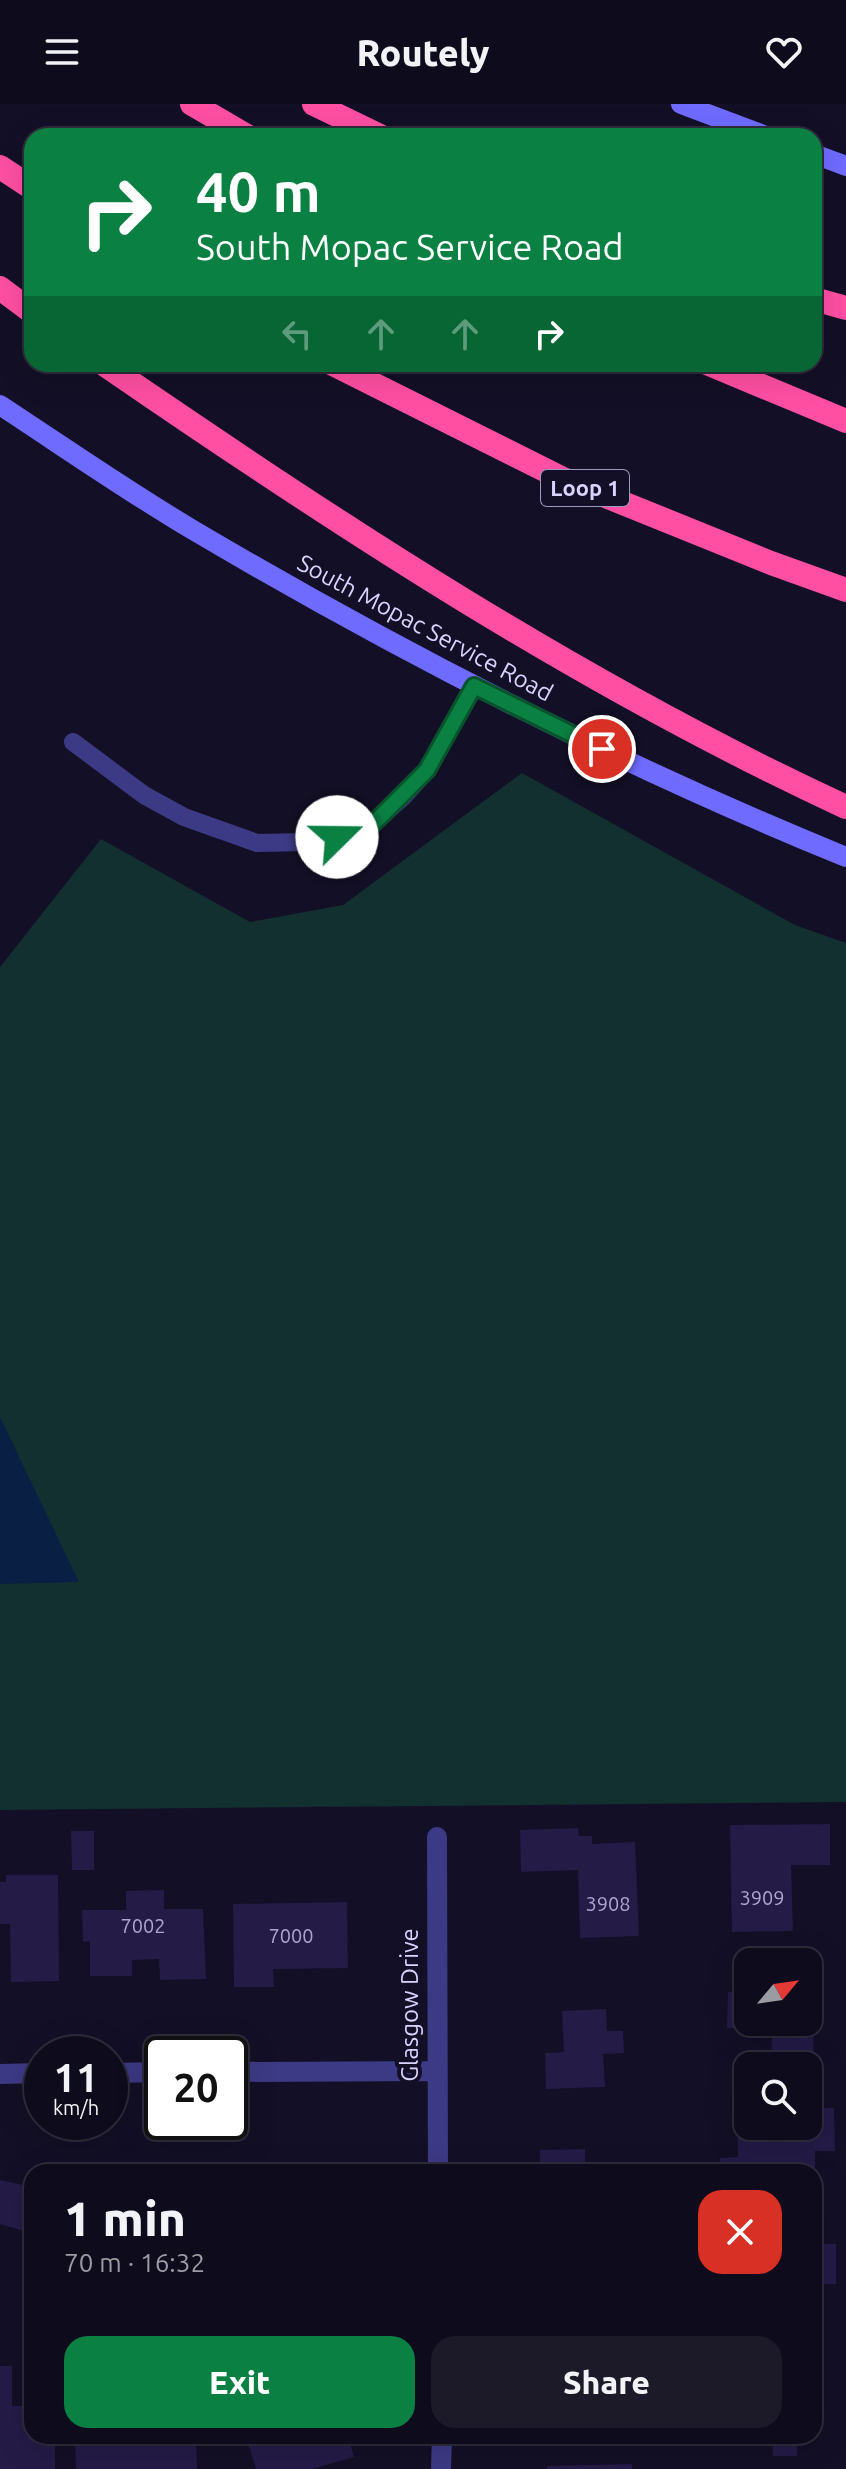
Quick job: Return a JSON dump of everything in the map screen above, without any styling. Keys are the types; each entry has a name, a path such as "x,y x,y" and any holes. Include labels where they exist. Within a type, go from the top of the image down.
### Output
{"highway":[{"path":"192,104 233,128"},
{"path":"314,104 364,128"},
{"path":"0,167 24,183"},
{"path":"0,288 24,306"},
{"path":"822,301 846,308"},
{"path":"116,372 396,558 607,685 846,807"},
{"name":"Loop 1","path":"349,372 561,478 846,590"},
{"path":"728,372 846,421"}],"street":[{"path":"681,104 745,128"},
{"path":"822,157 846,166"},
{"name":"South Mopac Service Road","path":"0,405 191,529 350,620 524,712 705,797 846,857"},
{"name":"Glasgow Drive","path":"437,1837 438,2164"},
{"path":"248,2072 436,2071"},
{"path":"0,2074 24,2073"},
{"path":"441,2469 442,2444"}],"lane":[{"path":"73,742 144,795 184,817 257,843 304,842 337,837 374,823 404,796 427,770 474,686"}],"green space":[{"path":"522,773 795,925 846,943 846,1802 0,1810 0,967 101,839 250,922 343,905"}],"water":[{"path":"0,1417 79,1582 0,1584"}],"building":[{"path":"830,1824 830,1865 791,1865 793,1931 732,1932 730,1825"},
{"path":"578,1828 579,1836 592,1836 592,1844 635,1842 639,1936 580,1938 578,1870 521,1872 520,1830"},
{"path":"71,1831 94,1831 94,1870 72,1870"},
{"path":"6,1875 58,1875 59,1981 11,1982 10,1924 0,1924 0,1882 6,1882"},
{"path":"164,1890 164,1909 203,1909 206,1979 160,1980 159,1959 132,1960 132,1976 90,1976 90,1941 83,1942 82,1910 126,1910 126,1891"},
{"path":"347,1902 348,1968 273,1969 274,1987 234,1987 233,1904"},
{"path":"728,1992 734,1992 734,2028 727,2028"},
{"path":"606,2009 607,2031 623,2031 624,2053 603,2054 605,2087 546,2089 545,2053 564,2052 562,2011"},
{"path":"772,2036 814,2036 813,2052 771,2052"},
{"path":"822,2108 834,2108 835,2151 815,2151 815,2164 720,2164 720,2158 738,2157 738,2140 822,2140"},
{"path":"585,2149 585,2164 540,2164 540,2150"},
{"path":"0,2180 24,2185 24,2231 0,2224"},
{"path":"822,2244 836,2244 836,2284 822,2284"},
{"path":"0,2366 12,2366 12,2406 24,2406 24,2444 55,2444 55,2469 0,2469"},
{"path":"75,2444 196,2444 197,2469 76,2469"},
{"path":"248,2444 350,2444 354,2457 312,2469 256,2469"},
{"path":"772,2444 797,2444 797,2456 773,2456"},
{"path":"632,2464 632,2469 547,2469 547,2466"}],"route":[{"path":"337,837 374,823 404,796 427,770 474,686 602,749"}]}
